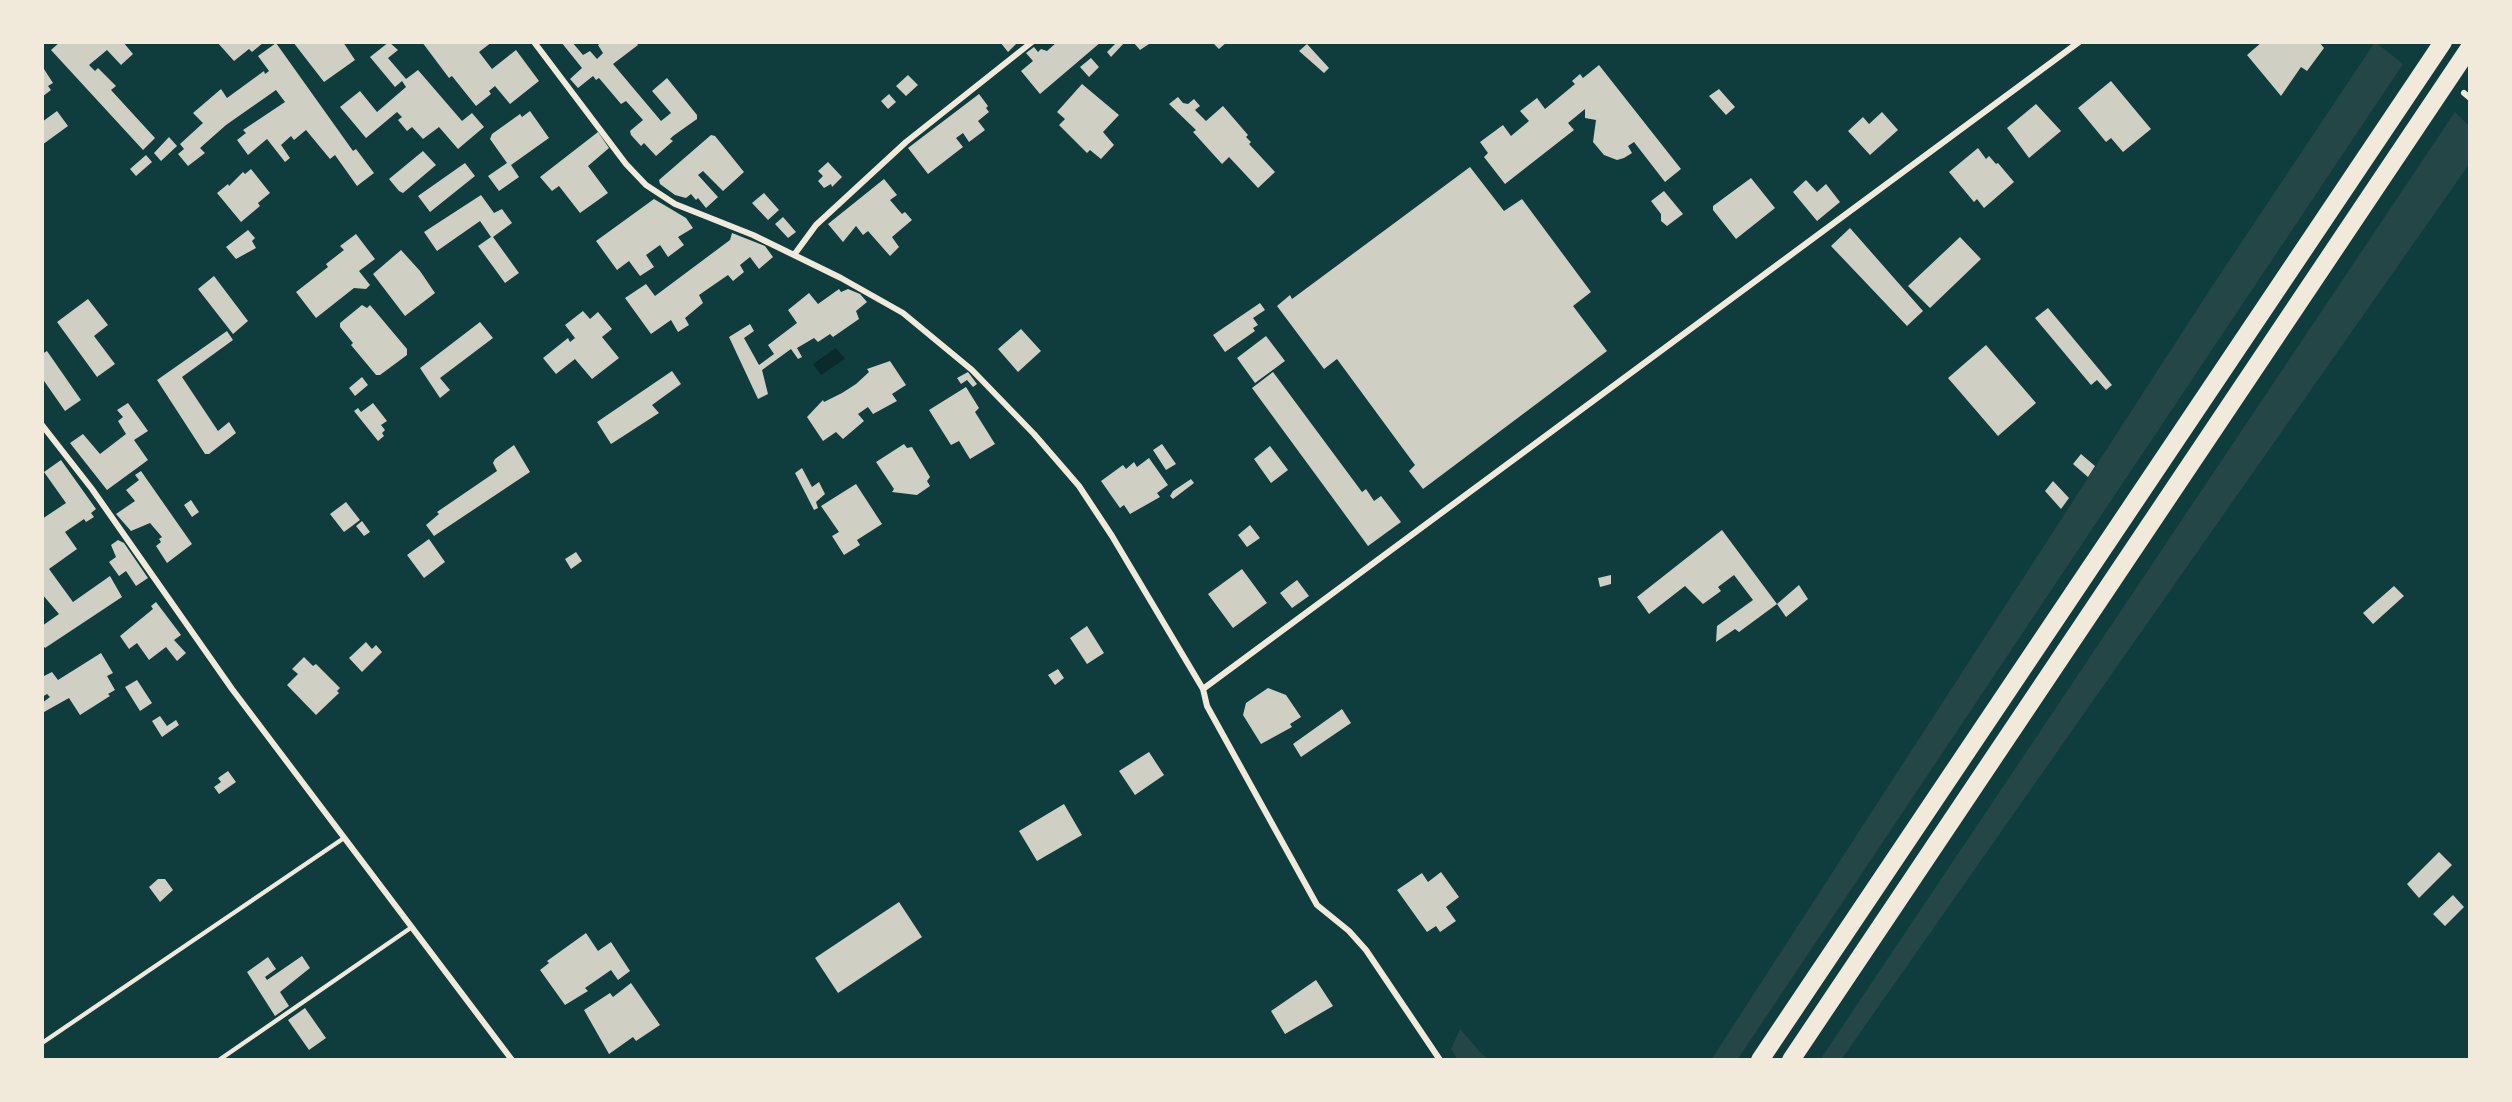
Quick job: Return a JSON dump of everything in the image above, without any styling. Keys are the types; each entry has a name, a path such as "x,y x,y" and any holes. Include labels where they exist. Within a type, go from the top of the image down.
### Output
{"highway":[{"path":"1760,1060 2443,42"},
{"path":"1791,1060 2470,47"}],"street":[{"path":"534,42 626,164 646,185 675,204 794,255 903,313 972,370 1034,434 1079,486 1106,526 1203,689 1207,706 1317,904 1366,950 1440,1060"},
{"path":"794,255 816,225 906,142 1032,42"},
{"path":"1203,689 2079,42"},
{"path":"2464,93 2470,98"},
{"path":"42,425 92,489 214,664 512,1060"}],"lane":[{"path":"42,1043 344,838"},
{"path":"219,1060 412,927"}],"shaded area":[{"path":"2375,42 2403,64 1737,1060 1711,1060 2213,285"},
{"path":"2455,112 2470,127 2470,163 1841,1060 1820,1060"},
{"path":"836,348 845,359 821,375 813,364"},
{"path":"1460,1029 1488,1060 1458,1060 1451,1049"}],"building":[{"path":"60,42 123,42 133,54 121,65 107,50 89,65 95,71 98,68 116,86 111,90 155,138 143,150 51,50"},
{"path":"217,42 264,42 252,52 249,49 234,61"},
{"path":"293,42 343,42 355,60 324,82"},
{"path":"389,42 398,50 388,58 406,79 418,70 462,121 472,113 484,127 458,149 439,127 423,139 412,127 407,131 398,120 402,117 397,112 366,138 340,107 360,91 377,112 406,87 402,81 395,87 370,57"},
{"path":"422,42 492,42 479,52 492,69 516,50 539,81 510,104 495,86 489,91 491,94 476,106 452,76 449,78"},
{"path":"561,42 572,42 583,55 590,51 597,59 603,53 598,45 602,42 636,42 638,45 613,64 661,121 671,113 652,91 667,78 697,115 697,119 673,136 670,139 673,141 656,156 644,143 641,146 631,135 630,131 643,120 626,101 621,104 599,78 596,80 593,76 578,88 570,79 582,68"},
{"path":"1000,42 1018,42 1008,52"},
{"path":"1057,42 1101,42 1040,94 1021,71 1033,61 1026,53 1034,47 1038,52 1041,49 1047,51"},
{"path":"1117,42 1125,42 1111,57 1107,52"},
{"path":"1133,42 1152,42 1140,50"},
{"path":"1212,42 1227,42 1219,49"},
{"path":"2262,42 2319,42 2324,48 2307,71 2301,67 2281,96 2247,55"},
{"path":"276,43 353,151 356,149 374,173 357,186 335,155 330,159 306,130 294,140 291,136 281,145 290,158 285,162 267,139 248,155 237,140 246,133 243,130 285,102 276,90 226,125 200,148 205,153 188,166 178,154 184,149 180,144 203,123 193,113 221,89 227,98 264,71 265,74 269,71 258,56"},
{"path":"1307,44 1329,68 1324,73 1299,51"},
{"path":"1091,58 1099,67 1089,77 1080,67"},
{"path":"1599,65 1681,169 1665,182 1634,142 1628,146 1632,153 1624,158 1617,160 1604,155 1593,142 1596,120 1585,118 1585,109 1568,123 1574,130 1505,184 1484,157 1488,153 1480,142 1503,125 1511,136 1529,121 1520,111 1537,98 1545,109 1575,84 1572,81 1580,74 1583,78"},
{"path":"42,66 53,83 48,86 51,90 42,97"},
{"path":"908,75 918,85 906,96 896,86"},
{"path":"2111,81 2151,129 2123,152 2111,138 2106,142 2078,108"},
{"path":"1082,84 1119,115 1103,132 1114,145 1101,159 1090,150 1087,153 1059,125 1065,119 1057,112"},
{"path":"1719,89 1735,107 1726,115 1709,96"},
{"path":"889,94 896,102 888,109 881,101"},
{"path":"979,94 988,106 986,108 989,112 978,121 985,130 969,142 963,133 956,138 963,147 928,174 908,148"},
{"path":"1178,97 1183,103 1188,104 1194,99 1200,106 1195,110 1206,121 1223,106 1248,135 1246,137 1251,142 1249,144 1275,172 1258,188 1229,157 1222,164 1193,132 1196,130 1169,104"},
{"path":"2036,104 2061,131 2029,158 2007,128"},
{"path":"57,111 68,126 42,145 42,122"},
{"path":"530,111 549,138 511,165 519,177 499,191 488,176 507,163 490,139 492,134 520,114 522,117"},
{"path":"1882,112 1898,130 1870,155 1848,131 1863,117 1869,124"},
{"path":"598,132 609,148 588,166 608,193 580,213 559,186 552,191 540,177"},
{"path":"711,135 715,136 744,172 723,191 703,171 698,175 718,197 706,208 698,198 696,200 691,194 686,198 675,195 660,184 659,180"},
{"path":"169,137 177,146 161,161 154,153"},
{"path":"1978,148 1986,159 1989,156 1996,164 1998,163 2014,182 1984,208 1977,199 1974,202 1949,172"},
{"path":"423,151 436,165 403,193 399,191 389,179"},
{"path":"146,155 152,162 136,176 130,169"},
{"path":"828,162 842,177 832,187 831,184 824,188 818,181 823,176 818,171"},
{"path":"465,163 475,176 430,212 418,196"},
{"path":"1470,167 1504,211 1522,199 1591,292 1573,306 1607,351 1423,489 1409,471 1415,465 1337,359 1324,369 1277,306 1290,295 1292,299"},
{"path":"251,169 270,193 258,203 260,206 241,222 217,193 228,184 229,186 243,172 245,174"},
{"path":"1751,178 1775,208 1736,239 1713,210 1713,206"},
{"path":"884,179 897,195 890,200 902,214 905,212 912,220 892,237 899,247 890,256 868,231 863,235 856,226 843,242 828,224"},
{"path":"1806,180 1817,192 1826,184 1840,202 1817,221 1793,192"},
{"path":"1664,191 1683,214 1667,226 1661,221 1661,214 1651,201"},
{"path":"764,193 779,210 768,220 752,203"},
{"path":"481,195 494,213 502,209 512,223 493,237 519,273 505,283 478,246 491,237 480,221 437,251 424,232"},
{"path":"654,199 686,218 693,228 678,237 684,245 668,257 660,245 646,255 654,267 640,276 629,261 617,270 596,241"},
{"path":"783,217 796,232 788,238 775,224"},
{"path":"1850,228 1923,311 1907,326 1831,246"},
{"path":"248,230 255,238 252,241 256,248 236,259 226,247"},
{"path":"732,233 765,246 773,257 759,269 750,257 740,265 744,272 733,281 728,275 699,295 703,303 685,318 689,325 678,332 671,320 651,334 625,298 646,284 655,296 730,240"},
{"path":"356,234 375,259 359,271 370,285 366,289 354,288 316,318 296,292 328,267 326,264 344,250 340,246"},
{"path":"1960,237 1981,259 1930,308 1908,286"},
{"path":"401,250 420,271 435,293 405,316 373,274"},
{"path":"214,276 248,321 233,334 198,289"},
{"path":"839,289 841,292 848,289 860,294 867,302 856,311 859,319 833,337 830,334 818,342 814,338 797,348 802,357 798,359 791,349 762,370 768,394 758,399 729,337 750,324 754,331 744,338 759,365 774,354 768,345 797,323 788,310 809,293 818,304"},
{"path":"88,299 108,325 94,336 115,364 97,377 57,322"},
{"path":"1260,303 1265,310 1253,318 1258,325 1253,328 1255,331 1225,352 1213,335"},
{"path":"362,305 367,308 370,305 407,349 407,355 380,375 376,375 351,345 353,343 340,327 340,323"},
{"path":"2048,308 2112,385 2106,390 2097,380 2091,385 2035,318"},
{"path":"583,311 590,319 598,312 612,329 602,337 619,358 592,379 575,359 556,374 543,358 568,338 570,342 575,338 565,325"},
{"path":"480,322 493,338 440,378 450,390 440,398 420,368"},
{"path":"1021,329 1041,351 1018,372 998,349"},
{"path":"227,331 233,340 182,377 218,431 229,422 236,433 209,454 205,454 157,380"},
{"path":"1266,336 1285,361 1255,383 1237,358"},
{"path":"1986,345 2036,403 1998,436 1948,378"},
{"path":"47,351 81,400 65,411 42,378 42,354"},
{"path":"890,361 906,385 892,394 897,401 873,414 868,407 858,414 864,421 843,439 836,432 823,441 807,417 823,400 824,402 856,384 869,372 867,369"},
{"path":"672,371 681,384 652,405 659,413 611,444 597,422"},
{"path":"968,372 977,384 973,387 967,380 961,384 957,378"},
{"path":"1273,372 1362,492 1366,489 1374,501 1381,496 1401,522 1368,546 1252,388"},
{"path":"362,377 368,385 355,396 349,388"},
{"path":"966,387 979,408 975,412 995,444 970,459 959,441 951,445 929,410"},
{"path":"128,403 148,431 134,440 148,460 107,490 70,443 83,434 100,454 126,434 118,421 123,417 117,410"},
{"path":"373,403 387,421 381,425 385,430 382,433 384,436 378,441 354,411 358,408 361,412"},
{"path":"904,444 907,448 912,447 930,477 927,481 930,486 917,495 892,492 894,489 876,462"},
{"path":"1162,444 1176,464 1166,470 1153,450"},
{"path":"514,445 530,472 434,536 426,525 439,514 437,512 497,471 493,463 495,459"},
{"path":"1270,446 1288,470 1271,483 1254,459"},
{"path":"2081,454 2095,466 2088,477 2073,464"},
{"path":"1149,458 1168,485 1157,493 1160,497 1130,514 1124,505 1120,508 1101,481 1123,465 1126,469 1134,462 1137,467"},
{"path":"61,460 96,509 91,513 94,517 86,522 84,519 65,532 77,549 49,569 73,602 110,576 122,597 45,648 42,644 42,626 59,614 42,594 42,519 66,503 44,472"},
{"path":"802,468 812,487 819,482 825,494 816,502 818,508 814,510 795,473"},
{"path":"141,471 192,544 167,563 156,546 161,542 159,539 162,537 150,523 131,531 116,514 135,501 126,490 139,480 135,475"},
{"path":"1191,479 1194,483 1173,499 1170,496 1173,491"},
{"path":"2053,481 2069,498 2061,509 2045,491"},
{"path":"856,484 882,524 857,540 860,545 844,555 832,536 839,532 821,506"},
{"path":"191,500 199,512 192,517 184,505"},
{"path":"346,502 360,520 344,532 330,514"},
{"path":"362,521 370,532 364,536 356,526"},
{"path":"1250,525 1260,538 1247,547 1238,535"},
{"path":"1722,530 1777,604 1739,632 1735,629 1716,642 1717,626 1753,600 1734,575 1718,587 1721,591 1703,604 1685,586 1649,614 1637,597"},
{"path":"429,539 445,562 424,578 407,555"},
{"path":"118,540 124,543 148,578 136,586 126,571 119,576 109,562 116,557 111,545"},
{"path":"576,552 582,561 571,569 565,559"},
{"path":"1242,569 1267,603 1233,628 1208,594"},
{"path":"1611,575 1611,584 1600,587 1598,578"},
{"path":"1297,580 1309,596 1292,608 1280,593"},
{"path":"1799,585 1808,599 1786,617 1777,604"},
{"path":"2394,586 2404,596 2373,624 2363,613"},
{"path":"156,602 181,635 174,640 186,653 177,661 166,647 149,660 137,643 129,649 120,636 153,609 151,606"},
{"path":"1087,626 1104,653 1087,664 1070,638"},
{"path":"366,642 372,649 376,645 382,652 362,672 349,658"},
{"path":"101,653 113,673 107,676 115,690 108,694 110,696 80,715 69,698 44,712 42,703 50,697 47,694 42,697 42,677 52,672 58,680"},
{"path":"304,657 313,666 316,664 340,688 337,691 339,693 316,715 287,685 298,674 292,669"},
{"path":"1058,669 1064,678 1055,685 1048,675"},
{"path":"137,680 152,703 140,711 125,687"},
{"path":"1268,688 1286,695 1301,717 1290,724 1292,727 1261,744 1243,715 1246,703"},
{"path":"1342,709 1351,723 1301,757 1293,744"},
{"path":"160,716 167,726 176,720 179,725 162,737 152,721"},
{"path":"1149,752 1164,775 1135,795 1119,771"},
{"path":"228,771 236,782 219,794 214,787 221,782 218,778"},
{"path":"1064,804 1082,835 1037,861 1019,831"},
{"path":"2439,852 2452,865 2419,898 2407,884"},
{"path":"1441,872 1459,897 1446,907 1456,921 1440,932 1436,926 1427,932 1397,890 1422,873 1428,882"},
{"path":"158,879 165,879 173,890 160,902 149,887"},
{"path":"2453,895 2464,907 2445,926 2433,914"},
{"path":"899,902 922,937 838,993 815,958"},
{"path":"586,933 598,951 611,942 630,971 618,980 611,970 585,988 588,991 565,1005 540,970 549,963 547,961"},
{"path":"302,956 310,968 280,992 289,1006 275,1016 247,972 268,957 276,969 265,977 267,980"},
{"path":"1316,980 1333,1006 1285,1034 1271,1011"},
{"path":"631,983 660,1025 636,1041 633,1037 609,1054 584,1010 610,993 613,997"},
{"path":"305,1008 326,1038 309,1050 288,1020"}]}
